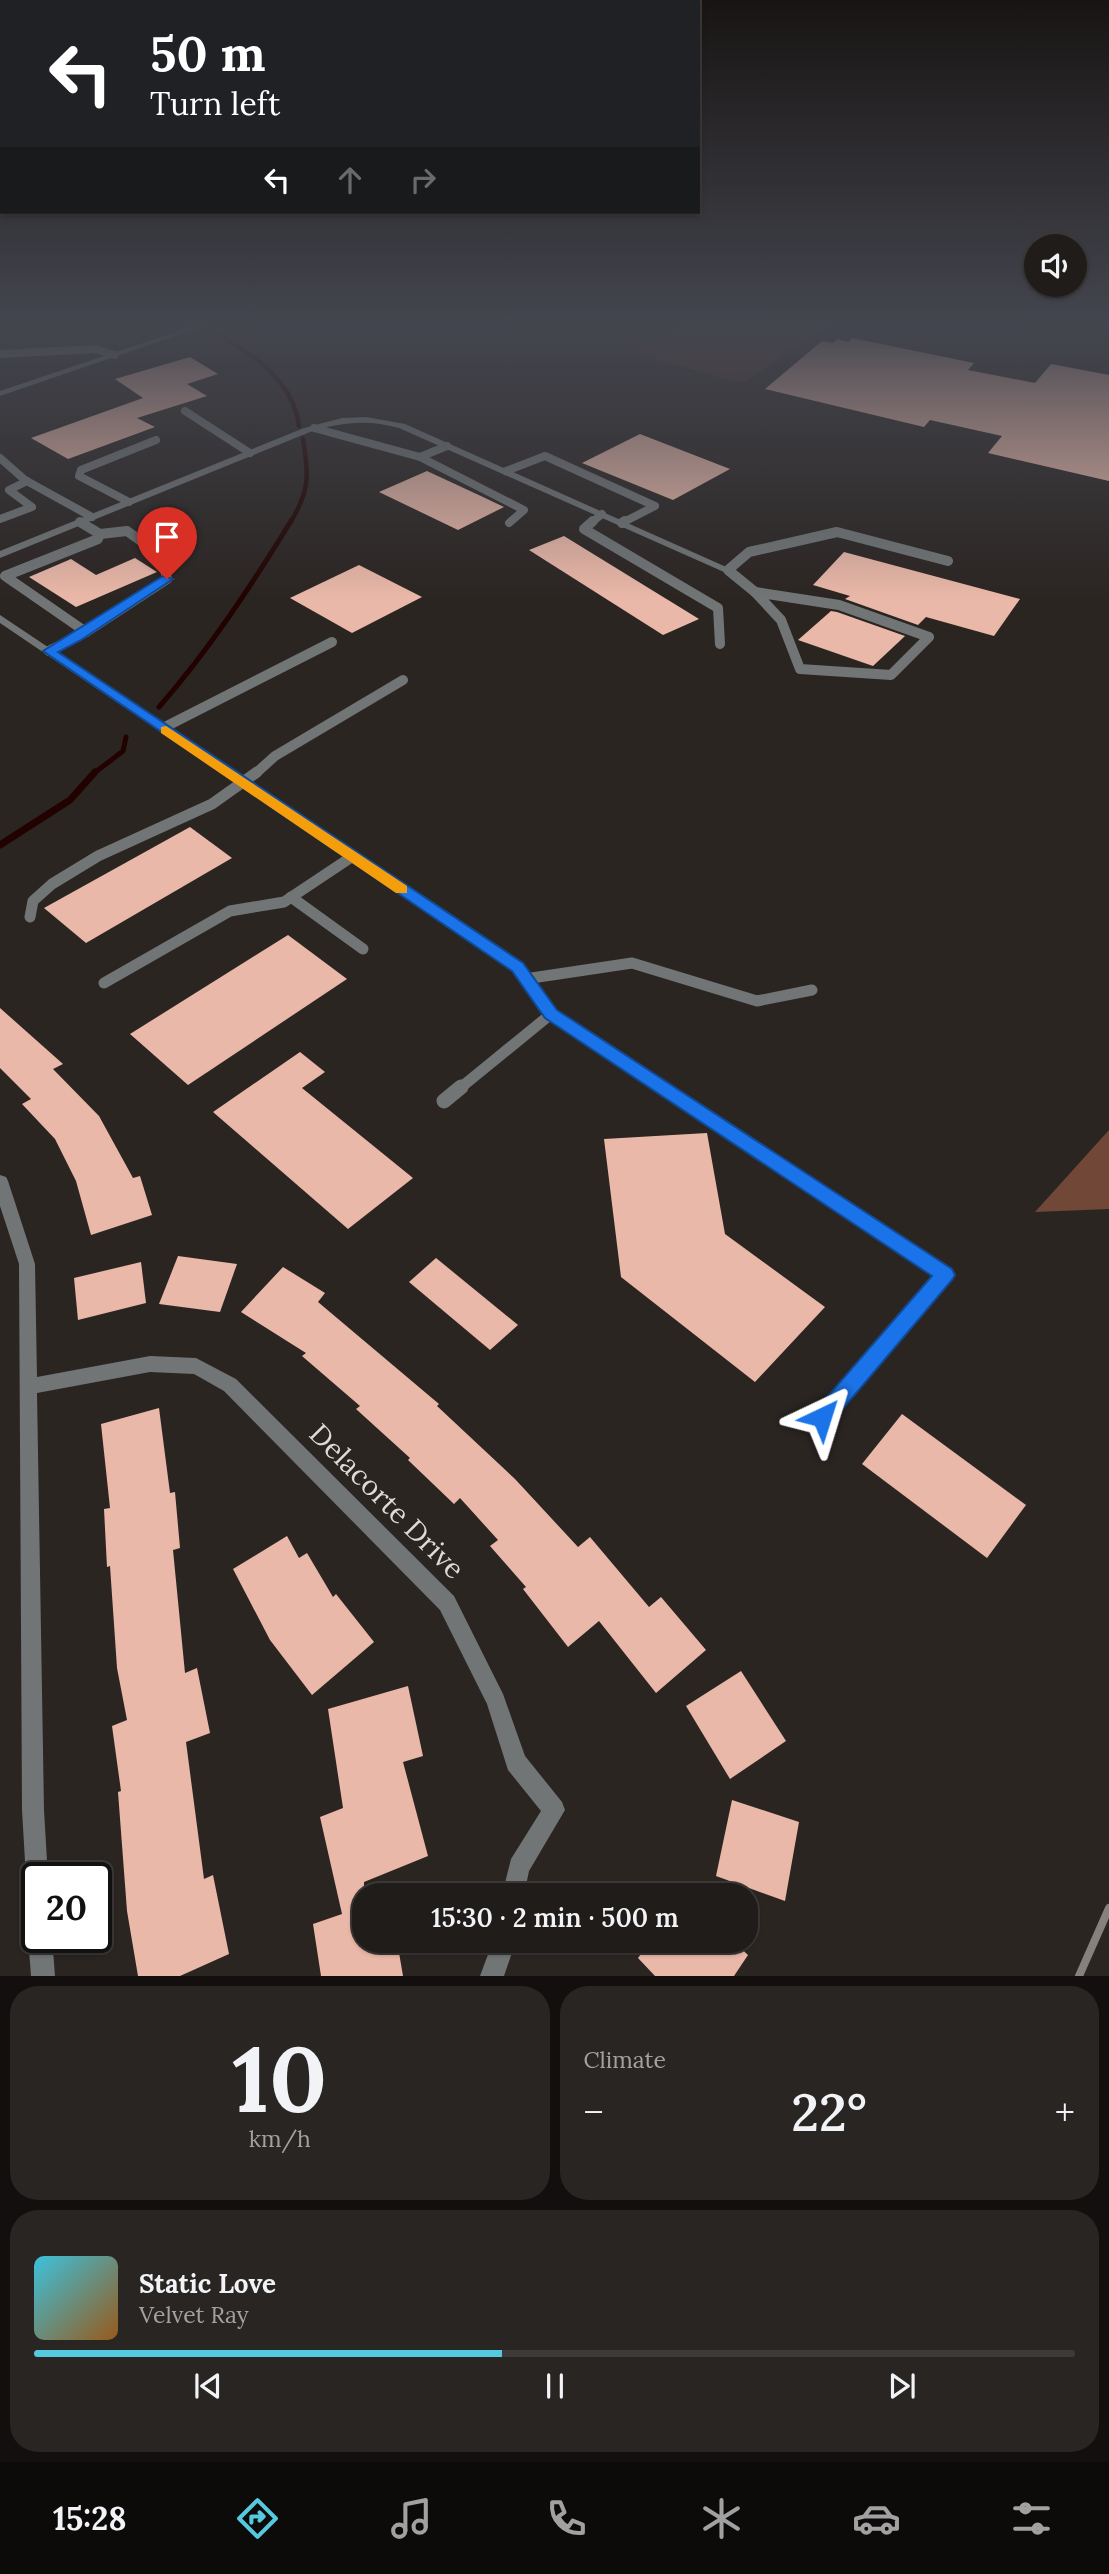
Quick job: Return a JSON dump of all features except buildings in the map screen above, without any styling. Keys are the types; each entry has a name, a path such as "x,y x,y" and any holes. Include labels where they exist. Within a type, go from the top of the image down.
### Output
{"street":[{"path":"0,555 314,428 352,419 378,419 402,426 728,570"},
{"path":"0,618 517,967 551,1014"},
{"path":"0,1181 27,1264 33,1810 36,1862"},
{"name":"Delacorte Drive","path":"29,1387 150,1364 196,1366 230,1385 447,1602 496,1701 516,1762 554,1810 519,1867 516,1883"},
{"path":"41,1953 43,1976"},
{"path":"492,1976 500,1953"}],"lane":[{"path":"190,414 250,453"},
{"path":"314,428 401,454 420,457 524,510 509,523"},
{"path":"129,502 79,476 81,470 156,440"},
{"path":"420,457 447,446"},
{"path":"506,471 545,456 655,506 622,523"},
{"path":"0,458 27,481 92,517"},
{"path":"0,519 32,507 9,490 27,481"},
{"path":"602,514 584,529 718,608 720,644"},
{"path":"49,651 86,632 167,579 162,556 127,531 100,534 80,522"},
{"path":"755,592 839,605 929,637 891,676 800,669 781,620 755,592 728,570 748,552 805,537 837,533 948,561"},
{"path":"86,632 50,606 20,592 5,576 98,539 100,534"},
{"path":"163,728 332,642"},
{"path":"30,916 33,901 52,884 98,856 212,804 246,784 275,756 403,680"},
{"path":"104,983 178,938 230,911 284,902 353,856"},
{"path":"290,897 363,949"},
{"path":"526,979 632,963 757,1001 812,990"},
{"path":"444,1101 551,1014 946,1275 822,1417"}],"shaded area":[{"path":"1109,1130 1109,1209 1035,1212"}],"waterway":[{"path":"296,414 299,426"},
{"path":"291,521 301,501 306,482 303,439"},
{"path":"159,707 229,617 291,521"},
{"path":"94,773 123,751 126,737"},
{"path":"0,845 70,800 94,773"}],"railway":[{"path":"1079,1976 1109,1908"}],"slow traffic":[{"path":"166,730 402,889"}],"route":[{"path":"167,579 77,638 49,651 517,967 551,1014 946,1275 822,1417"}]}
